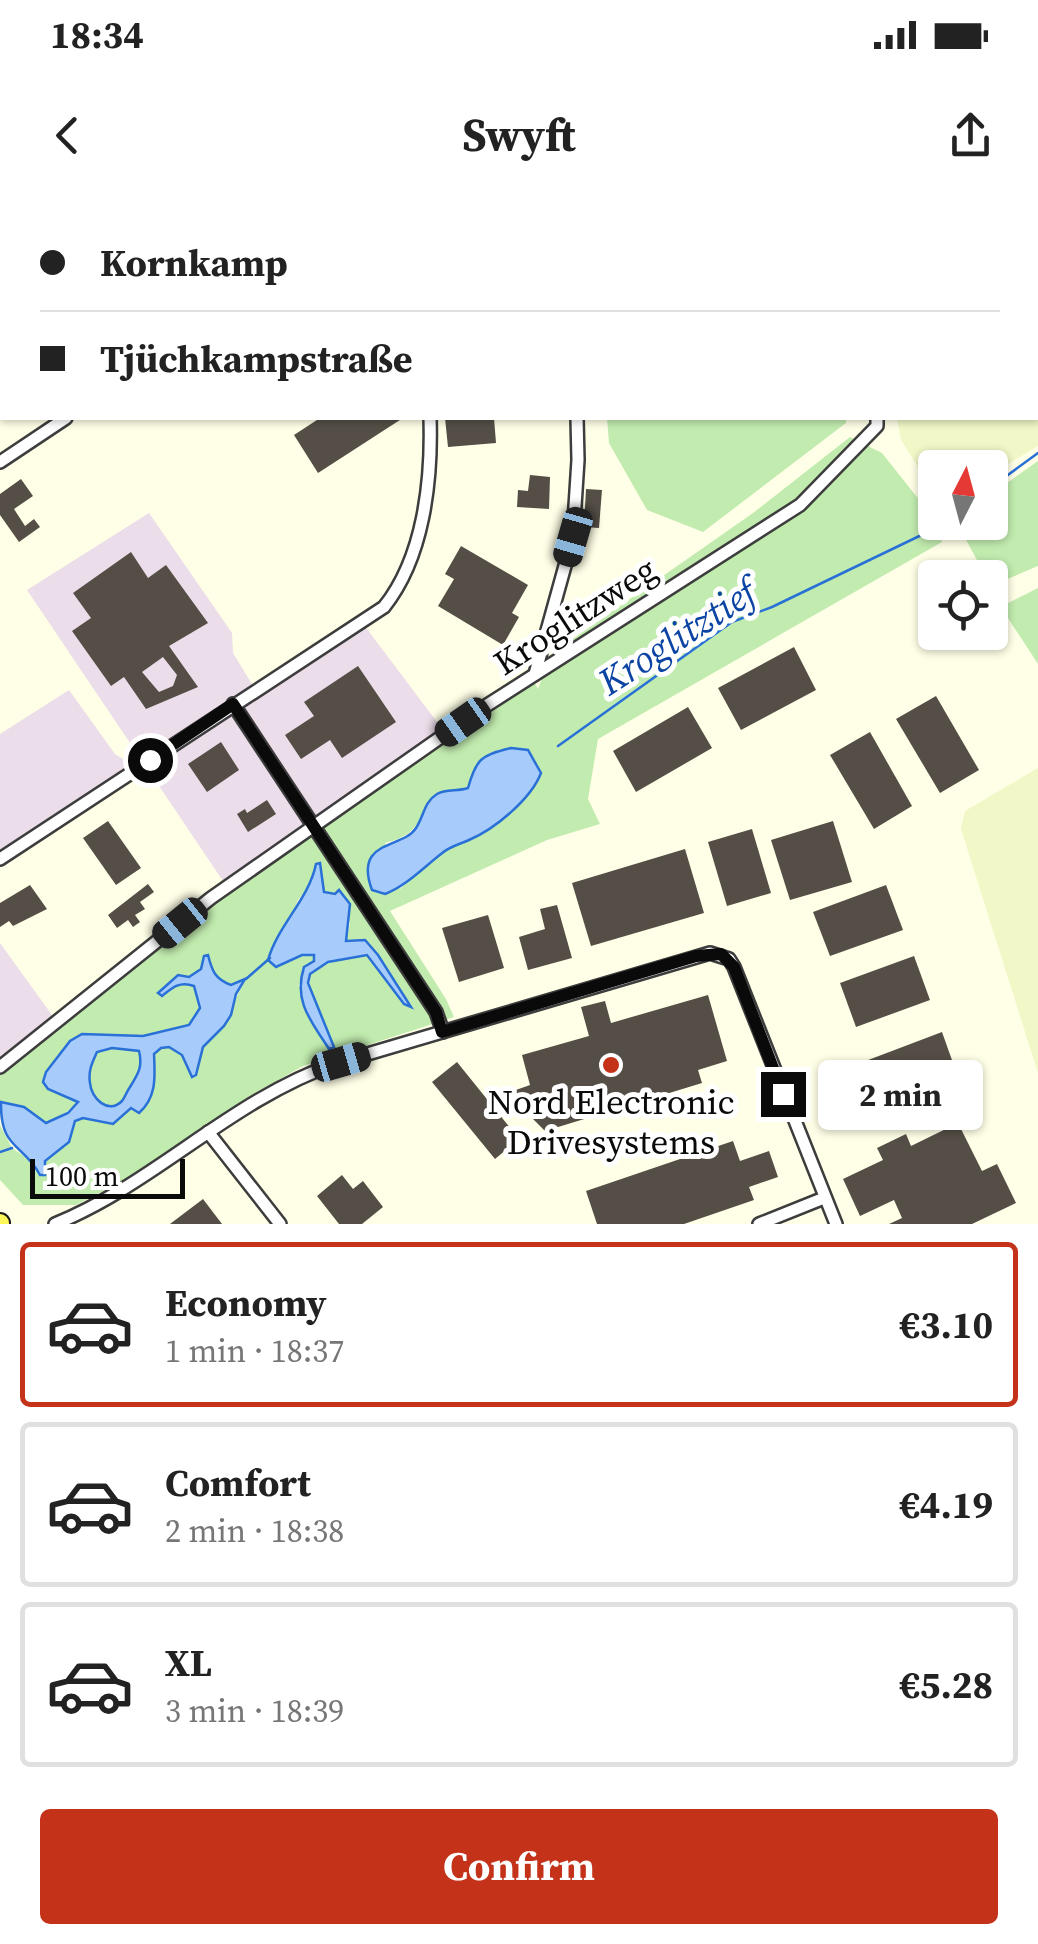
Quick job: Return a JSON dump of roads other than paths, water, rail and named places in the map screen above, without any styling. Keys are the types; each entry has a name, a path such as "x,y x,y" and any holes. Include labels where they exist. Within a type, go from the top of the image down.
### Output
{"street":[{"path":"0,462 63,420"},
{"path":"0,860 384,607 406,574 421,515 430,420"},
{"path":"535,674 573,537 577,420"},
{"name":"Kroglitzweg","path":"0,1067 211,898 535,674 800,505 878,426 876,420"},
{"path":"233,704 436,1012 442,1032"},
{"path":"61,1223 290,1080 696,956 721,954 734,967 836,1224"},
{"path":"208,1132 280,1224"},
{"path":"759,1224 824,1198"}],"water":[{"path":"511,748 528,750 541,773 521,803 490,829 448,849 400,886 385,894 372,890 368,874 374,854 410,835 437,794 468,788 481,760"},
{"path":"320,863 324,892 335,894 339,890 350,904 346,941 365,940 411,1007 404,1004 367,955 328,962 310,974 308,983 334,1047 329,1049 302,1001 304,967 314,961 314,955 302,955 276,967 268,960 307,889 316,864"},
{"path":"208,955 215,974 226,983 245,979 231,1015 203,1047 196,1075 192,1077 182,1055 169,1047 161,1048 154,1054 152,1093 145,1107 139,1113 131,1108 113,1124 83,1118 75,1121 69,1142 45,1161 45,1175 40,1175 8,1138 1,1102 24,1107 46,1123 68,1113 78,1102 48,1089 43,1082 70,1041 82,1034 143,1036 189,1025 200,1008 194,986 181,985 162,996 158,993 178,975 189,977 201,969 204,956","holes":["112,1048 139,1051 139,1070 122,1101 111,1106 101,1103 93,1094 90,1079 97,1052"]}],"waterway":[{"name":"Kroglitztief","path":"1008,475 1038,453"},
{"name":"Kroglitztief","path":"558,746 732,622 772,607 918,537"},
{"name":"Kroglitztief","path":"246,979 270,958"},
{"name":"Kroglitztief","path":"0,1152 12,1148"}],"place":[{"name":"Nord Electronic Drivesystems","path":"611,1065"}]}
